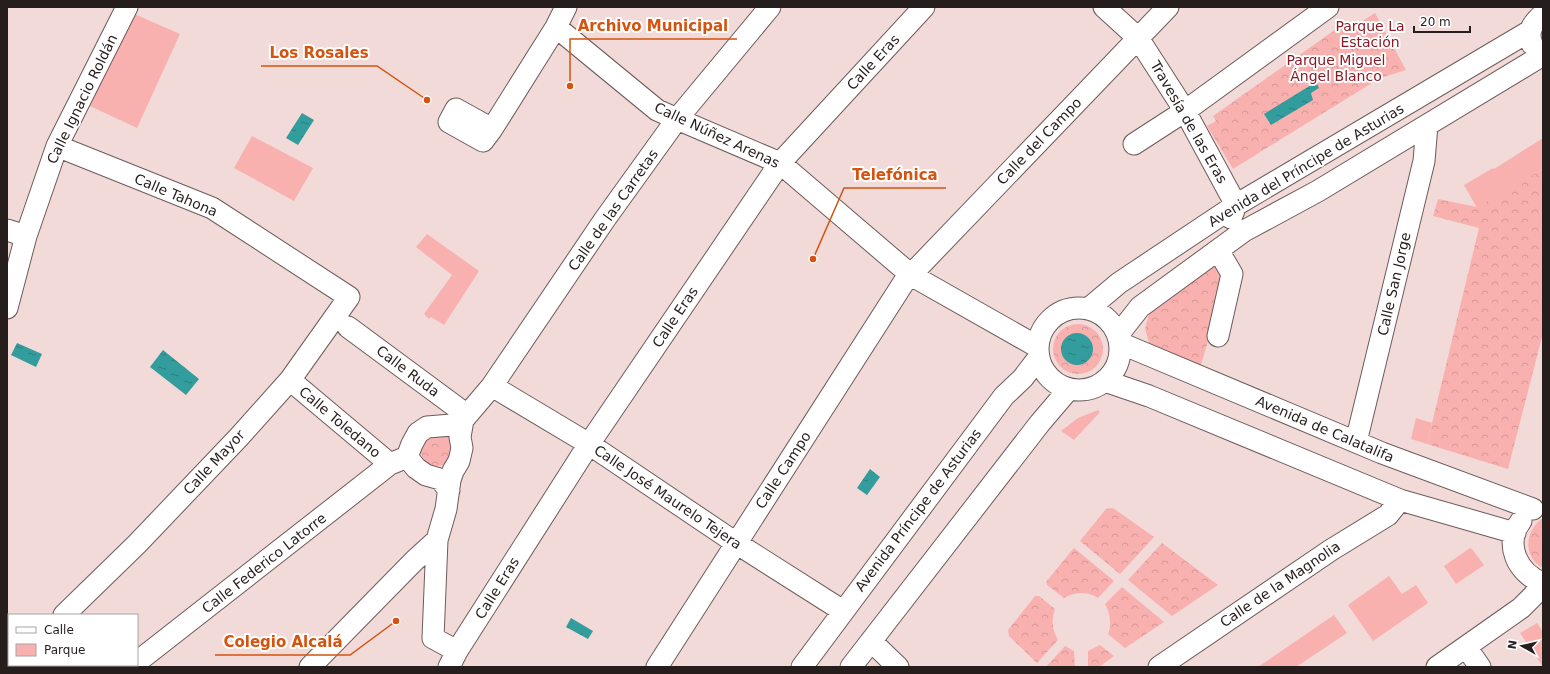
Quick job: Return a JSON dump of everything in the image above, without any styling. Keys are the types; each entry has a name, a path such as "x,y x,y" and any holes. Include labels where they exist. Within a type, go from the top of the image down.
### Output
{"street":[{"name":"Calle Ignacio Roldán","path":"7,308 16,233 57,146 127,7"},
{"path":"492,129 556,27 566,7"},
{"name":"Calle de las Carretas","path":"465,417 492,386 605,219 677,120 770,7"},
{"name":"Calle Eras","path":"453,659 589,444 780,163 924,7"},
{"name":"Travesía de las Eras","path":"1104,7 1138,38 1185,111 1236,205"},
{"name":"Calle del Campo","path":"911,275 1168,7"},
{"path":"1134,144 1185,111 1328,7"},
{"path":"1543,14 1533,22 1530,31 1531,41 1535,48 1543,54"},
{"name":"Calle Núñez Arenas","path":"556,27 657,110 677,120 780,163 911,275 1039,352"},
{"name":"Avenida del Príncipe de Asturias","path":"1088,309 1119,283 1236,205 1530,31"},
{"name":"Avenida del Príncipe de Asturias","path":"1119,339 1140,307 1244,232 1318,191 1543,54"},
{"name":"Calle San Jorge","path":"1356,442 1424,161 1427,125"},
{"name":"Calle Tahona","path":"57,146 212,208 349,297"},
{"path":"1218,336 1232,274 1218,250 1236,205"},
{"name":"Calle Campo","path":"657,667 904,282 911,275"},
{"name":"Calle Mayor","path":"65,614 137,544 239,437 290,380 349,297"},
{"path":"1070,309 1088,309 1100,314 1111,323 1119,339 1120,357 1114,370 1106,381 1098,386 1088,389 1069,389 1055,382 1045,371 1039,352 1041,335 1046,325 1054,316 1070,309"},
{"name":"Calle Ruda","path":"348,327 465,417"},
{"name":"Avenida de Calatalifa","path":"1119,339 1356,442 1438,474 1538,507"},
{"name":"Avenida Príncipe de Asturias","path":"802,667 842,611 1004,396 1023,378 1039,352"},
{"name":"Calle Toledano","path":"290,380 399,461 416,468 426,475 440,479 449,485"},
{"path":"1106,381 1149,396 1400,500 1515,533"},
{"name":"Calle José Maurelo Tejera","path":"492,386 589,444 736,543 842,611"},
{"path":"851,667 1040,423 1069,389"},
{"path":"399,461 412,444 418,433 427,427 452,425 465,417"},
{"path":"453,659 433,638 437,540 446,509 449,485 453,471 459,461 462,448 460,437 465,417"},
{"name":"Calle Federico Latorre","path":"138,661 399,461"},
{"name":"Calle de la Magnolia","path":"1159,667 1331,550 1388,515 1400,500"},
{"path":"1437,667 1521,608 1541,592 1531,578 1522,569 1516,558 1513,545 1515,533 1519,523 1525,515 1538,507"},
{"path":"310,667 414,561 437,540"},
{"path":"871,640 898,667"},
{"path":"1466,647 1480,667"}],"green space":[{"path":"132,13 180,34 137,128 90,106"},
{"name":"Parque Miguel Ángel Blanco","path":"1375,13 1406,70 1380,78 1233,169 1207,126 1216,121 1213,116 1346,22 1350,29"},
{"path":"252,136 313,168 294,201 234,168"},
{"path":"1543,138 1543,169 1477,208 1464,185 1493,168 1494,169"},
{"path":"1543,169 1543,333 1508,469 1427,444 1479,228 1433,216 1438,199 1477,207"},
{"path":"427,234 479,271 444,325 431,317 429,319 424,314 452,275 416,247"},
{"path":"1217,265 1226,281 1200,368 1149,343 1145,329 1149,314 1162,302"},
{"path":"1073,324 1083,324 1096,331 1103,344 1103,354 1096,367 1083,374 1073,374 1064,370 1057,363 1053,354 1053,344 1057,335 1064,328"},
{"path":"1098,410 1100,412 1074,440 1061,431 1078,418"},
{"path":"1416,418 1432,423 1427,444 1411,439"},
{"path":"445,433 453,442 448,463 439,466 426,462 421,454 421,448 425,437"},
{"path":"1113,508 1154,537 1120,574 1080,541 1106,509"},
{"path":"1543,518 1543,568 1536,563 1532,557 1529,551 1528,543 1532,529"},
{"path":"1162,543 1218,585 1172,616 1128,580"},
{"path":"1074,548 1114,581 1098,598 1090,594 1081,593 1072,594 1064,598 1047,585 1046,582"},
{"path":"1470,548 1484,565 1456,584 1444,566"},
{"path":"1389,576 1402,594 1416,585 1428,603 1373,641 1348,605"},
{"path":"1122,587 1164,622 1125,648 1108,634 1110,619 1105,604"},
{"path":"1035,596 1039,596 1055,609 1053,625 1054,632 1058,640 1037,663 1009,636 1008,630"},
{"path":"1334,615 1347,633 1296,667 1258,667"},
{"path":"1537,623 1543,632 1543,667 1520,633"},
{"path":"1100,645 1114,656 1099,667 1088,667 1088,651"},
{"path":"1065,646 1074,651 1075,667 1046,667"}],"water":[{"path":"1316,82 1319,88 1311,93 1313,100 1271,125 1264,114"},
{"path":"302,113 314,120 298,145 286,138"},
{"path":"1074,333 1080,333 1089,337 1093,349 1089,361 1080,365 1074,365 1065,361 1061,352 1061,346 1065,337"},
{"path":"17,343 42,354 36,367 11,355"},
{"path":"163,350 199,379 186,395 150,367"},
{"path":"870,469 880,477 867,495 857,488"},
{"path":"571,618 593,631 588,639 566,627"}],"place":[{"name":"Archivo Municipal","path":"570,86"},
{"name":"Los Rosales","path":"427,100"},
{"name":"Telefónica","path":"813,259"},
{"name":"Colegio Alcalá","path":"396,621"}],"park label":[{"name":"Parque La Estación","path":"1370,34"}]}
